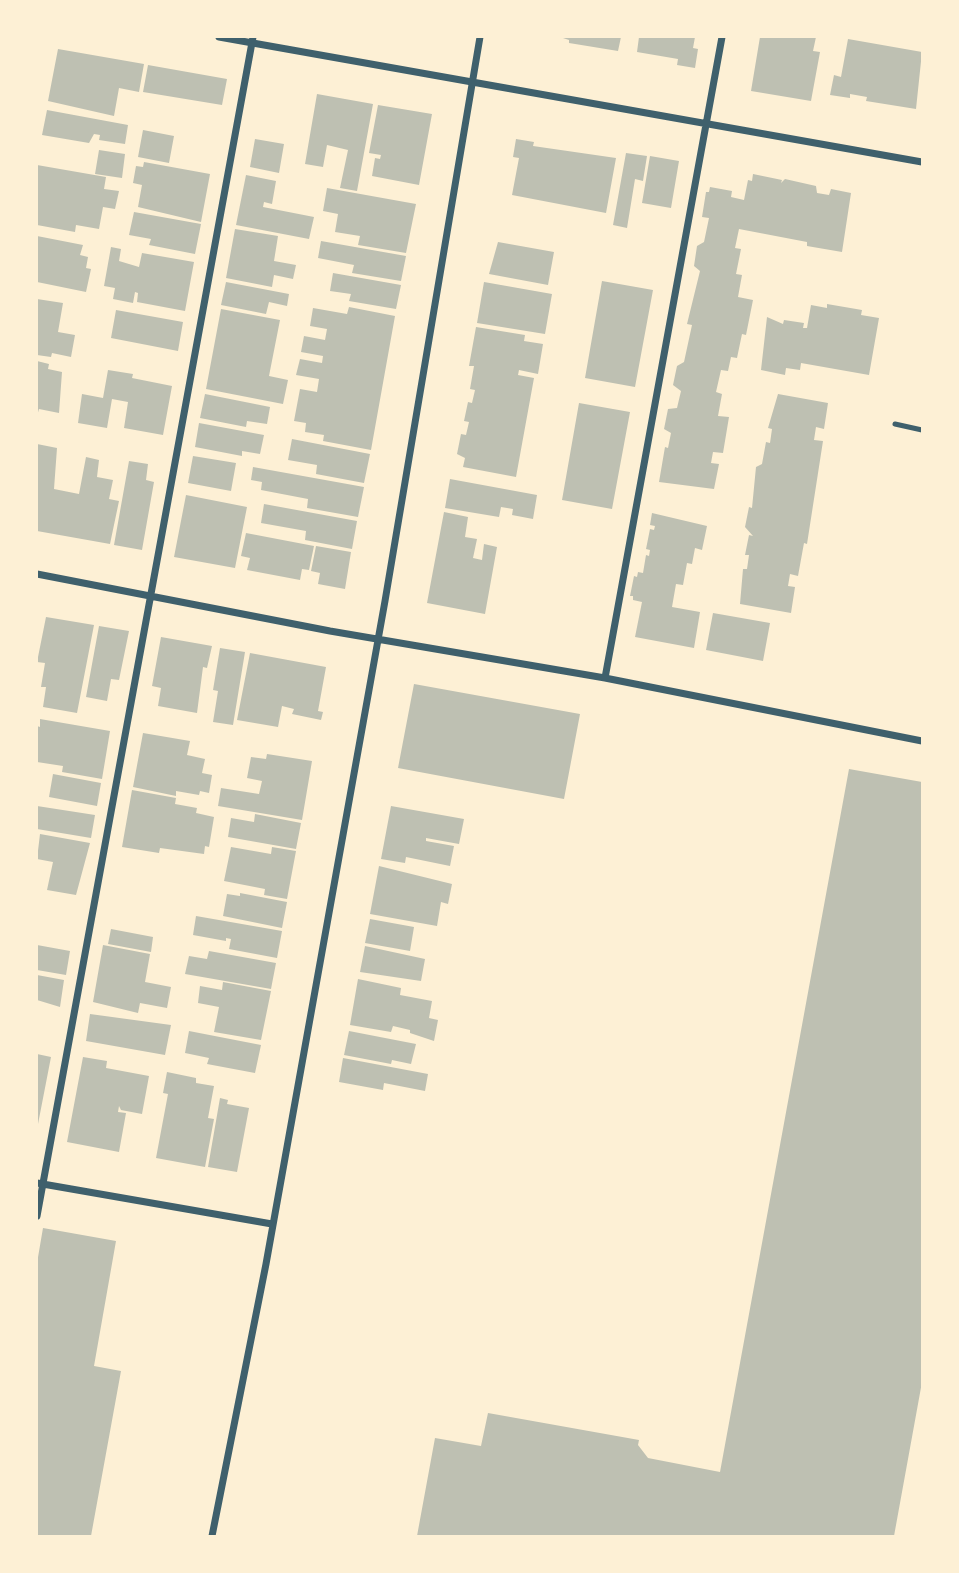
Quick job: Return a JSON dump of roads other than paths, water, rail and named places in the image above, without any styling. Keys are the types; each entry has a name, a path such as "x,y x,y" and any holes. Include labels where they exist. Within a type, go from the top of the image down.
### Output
{"street":[{"path":"219,37 252,40 922,162"},
{"path":"212,1536 272,1224 377,639 480,37"},
{"path":"605,678 722,37"},
{"path":"37,1216 40,1183 252,40"},
{"path":"37,574 377,639 605,678 922,741"},
{"path":"40,1183 272,1224"}],"lane":[{"path":"895,424 922,430"}]}
